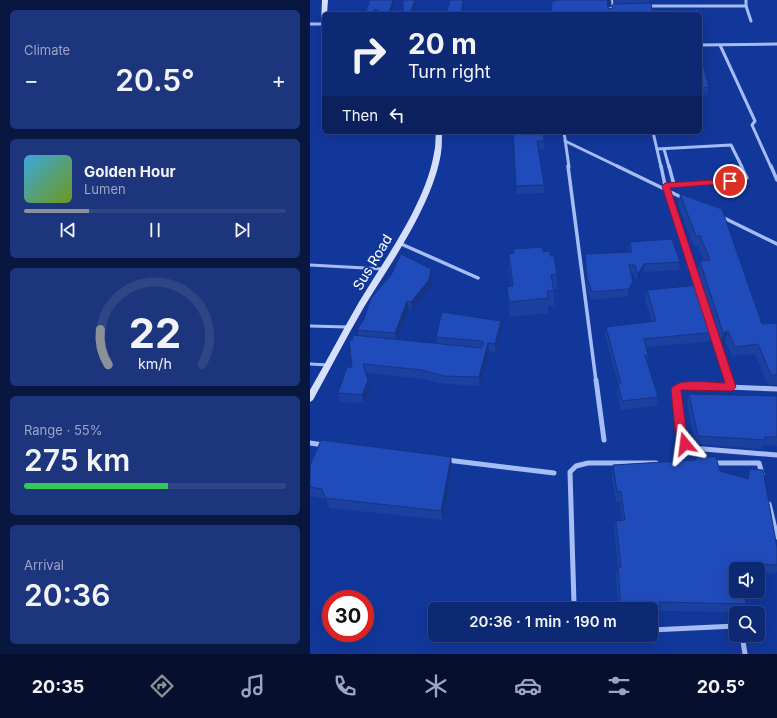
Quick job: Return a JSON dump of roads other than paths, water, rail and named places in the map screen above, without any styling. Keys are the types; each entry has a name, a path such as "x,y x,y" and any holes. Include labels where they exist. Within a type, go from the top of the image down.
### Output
{"main road":[{"path":"325,0 325,12"},
{"name":"Sus Road","path":"310,398 328,365 346,340 349,327 414,217 433,175 439,134"}],"street":[{"path":"746,0 746,6 751,21"},
{"path":"639,6 746,6"},
{"path":"610,12 609,9 619,8"},
{"path":"310,24 322,25"},
{"path":"702,45 777,44"},
{"path":"720,45 755,121 752,125 777,180"},
{"path":"564,134 604,440"},
{"path":"653,134 666,188 701,294"},
{"path":"565,141 666,188 687,200"},
{"path":"656,149 731,145 747,178 743,180 674,185 666,188"},
{"path":"664,148 674,185"},
{"path":"715,214 777,244"},
{"path":"399,243 478,278"},
{"path":"711,324 732,387"},
{"path":"777,389 681,386 676,389 680,430 685,444 691,448 777,455"},
{"path":"310,443 329,446"},
{"path":"444,460 554,473"},
{"path":"574,602 570,472 576,466 588,463 666,463"},
{"path":"704,463 759,463 764,483"},
{"path":"768,499 777,537"},
{"path":"658,630 729,626"},
{"path":"743,642 745,654"}],"lane":[{"path":"612,0 613,8"},
{"path":"310,265 383,269"},
{"path":"310,326 349,327"},
{"path":"310,364 328,365"}]}
